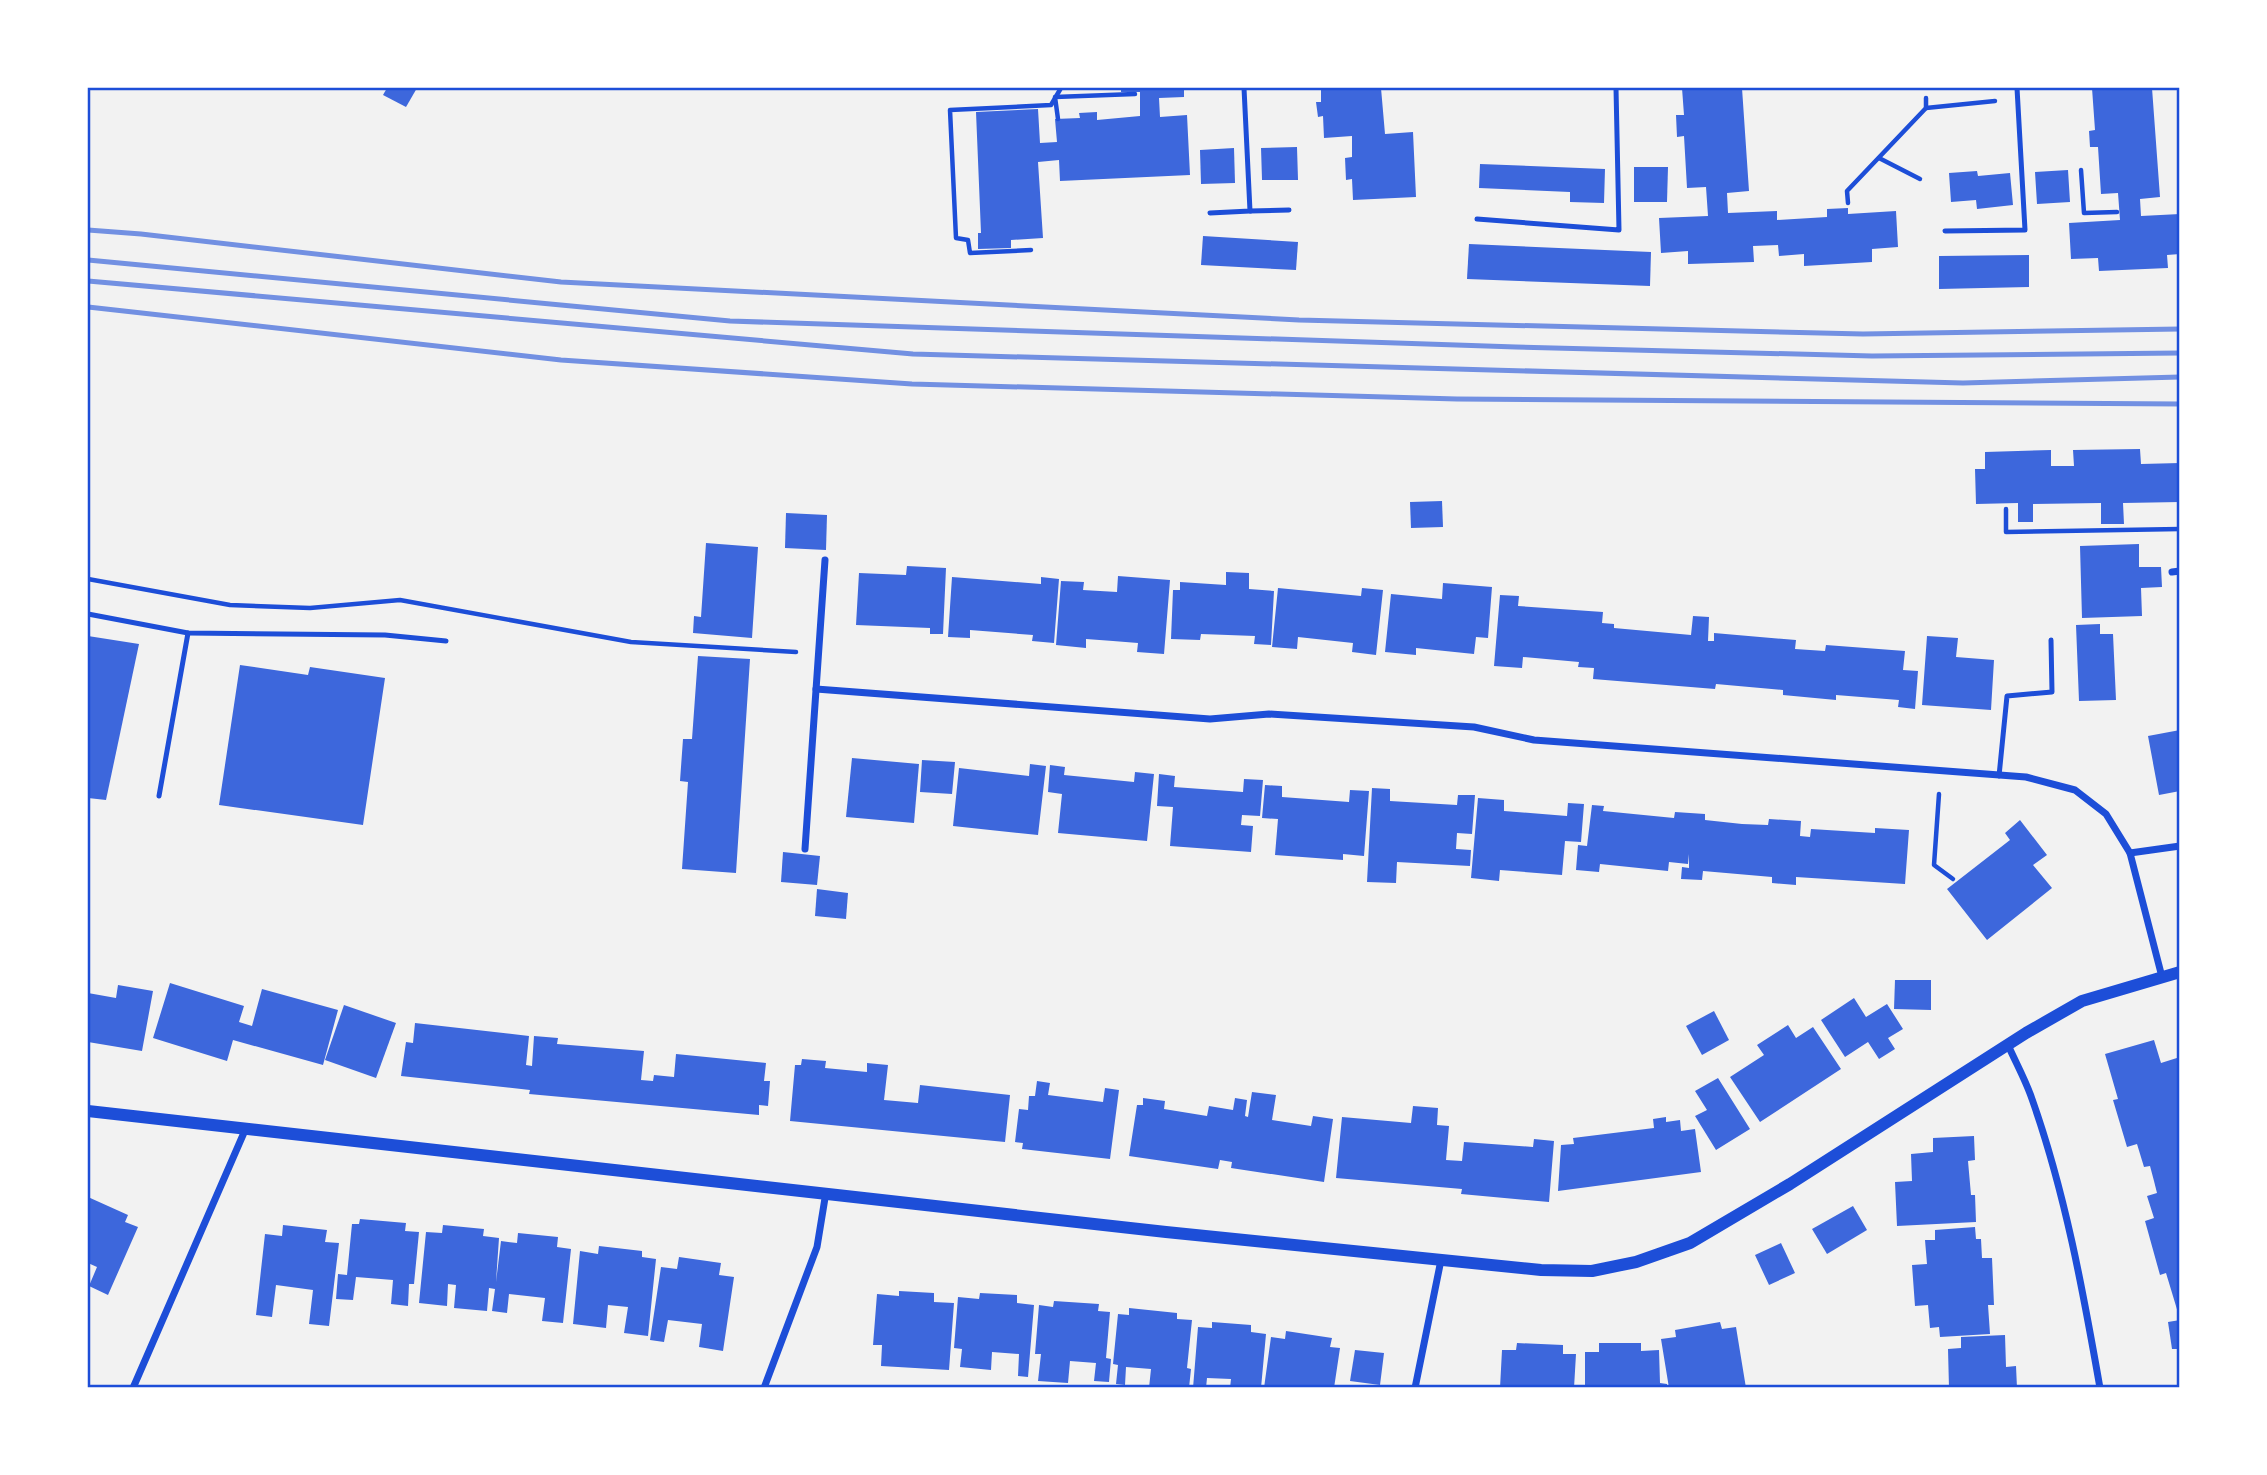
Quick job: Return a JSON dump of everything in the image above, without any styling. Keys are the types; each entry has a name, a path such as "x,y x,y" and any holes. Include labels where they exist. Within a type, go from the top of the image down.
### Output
{"street":[{"path":"804,849 825,560"},
{"path":"816,689 1210,719 1269,714 1474,727 1534,740 2026,777 2075,790 2106,814 2130,853 2162,977"},
{"path":"2130,853 2179,846"},
{"path":"88,1111 1166,1232 1541,1270 1592,1271 1636,1262 1690,1243 1790,1184 2008,1045 2082,1002 2179,972"},
{"path":"2008,1045 2032,1097 2059,1190 2100,1388"},
{"path":"133,1388 247,1128"},
{"path":"764,1388 817,1247 826,1192"},
{"path":"1415,1388 1441,1260"}],"lane":[{"path":"1244,88 1250,211"},
{"path":"1477,219 1619,229 1616,88"},
{"path":"1945,231 2025,230 2017,88"},
{"path":"1210,212 1289,210"},
{"path":"88,614 188,633 385,635 446,641"},
{"path":"159,796 188,633"},
{"path":"1998,776 2007,696 2052,692 2051,640"}],"path":[{"path":"1031,250 970,253 968,240 956,238 950,110 1051,105 1061,88"},
{"path":"1055,97 1135,94"},
{"path":"1055,97 1058,119"},
{"path":"1926,97 1926,108"},
{"path":"1849,203 1847,191 1926,108 2018,99"},
{"path":"1879,158 1920,179"},
{"path":"2081,170 2084,213 2117,212"},
{"path":"2006,509 2006,532 2179,529"},
{"path":"1941,772 1934,865 1952,879"}],"building":[{"path":"387,88 417,88 406,107 383,95"},
{"path":"1121,88 1184,88 1184,97 1159,98 1160,117 1187,115 1190,175 1060,181 1059,160 1038,162 1043,238 1011,240 1011,248 978,249 978,233 981,233 976,112 1038,109 1040,143 1057,142 1055,119 1080,118 1079,113 1097,112 1097,120 1140,116 1140,92 1121,92"},
{"path":"1321,88 1381,88 1385,134 1413,132 1416,197 1353,200 1352,179 1346,180 1345,158 1352,157 1352,136 1324,138 1323,116 1318,117 1316,102 1321,102"},
{"path":"1682,88 1742,88 1749,191 1727,193 1728,213 1777,211 1777,220 1827,217 1827,209 1848,208 1848,214 1896,211 1898,247 1872,249 1872,262 1804,266 1804,254 1779,256 1778,245 1753,246 1754,262 1688,264 1688,251 1661,253 1659,218 1708,216 1706,187 1687,188 1684,136 1677,137 1676,115 1684,115"},
{"path":"2092,88 2152,88 2160,197 2140,199 2141,216 2180,214 2180,254 2167,255 2168,268 2099,271 2098,258 2071,259 2069,223 2120,220 2118,193 2101,194 2098,147 2090,147 2089,131 2095,130"},
{"path":"1297,147 1298,180 1262,180 1261,148"},
{"path":"1234,148 1235,183 1201,184 1200,150"},
{"path":"1480,164 1605,169 1604,203 1570,202 1570,192 1479,188"},
{"path":"1634,167 1668,167 1667,202 1634,202"},
{"path":"2068,170 2070,202 2037,204 2035,172"},
{"path":"1977,171 1978,176 2010,173 2013,205 1977,209 1976,200 1951,202 1949,173"},
{"path":"1203,236 1298,242 1296,270 1201,265"},
{"path":"1469,244 1651,252 1650,286 1467,279"},
{"path":"2029,255 2029,287 1939,289 1939,256"},
{"path":"2140,449 2141,464 2180,463 2180,502 2123,503 2124,524 2101,524 2101,503 2033,504 2033,522 2018,522 2018,503 1976,504 1975,469 1985,469 1985,452 2051,450 2051,466 2074,466 2073,450"},
{"path":"1442,501 1443,527 1411,528 1410,502"},
{"path":"786,513 827,515 826,550 785,548"},
{"path":"706,543 758,547 752,638 693,633 694,616 701,617"},
{"path":"2139,544 2139,567 2161,567 2162,587 2141,588 2142,616 2082,618 2080,546"},
{"path":"907,566 946,568 943,634 930,634 930,628 856,625 859,573 906,575"},
{"path":"1226,572 1249,573 1249,589 1274,591 1271,645 1254,644 1255,636 1201,634 1200,640 1171,639 1173,590 1180,590 1180,582 1226,585"},
{"path":"1118,576 1170,580 1164,654 1137,652 1138,643 1086,639 1086,648 1056,645 1061,581 1084,582 1083,590 1117,592"},
{"path":"952,577 1041,584 1041,577 1059,579 1054,643 1032,641 1033,635 970,630 970,638 948,637"},
{"path":"1443,583 1492,587 1488,638 1476,637 1474,654 1416,648 1416,655 1385,652 1391,594 1442,599"},
{"path":"1278,588 1361,596 1362,588 1383,590 1376,655 1352,652 1353,643 1298,637 1297,649 1272,647"},
{"path":"1500,595 1519,596 1518,606 1603,612 1602,623 1614,624 1614,628 1691,635 1693,616 1709,617 1708,641 1714,641 1714,633 1796,640 1795,649 1825,651 1826,645 1905,651 1903,670 1918,671 1915,709 1898,707 1899,700 1836,695 1836,700 1783,695 1783,690 1716,684 1715,689 1593,679 1594,668 1578,667 1579,662 1523,657 1522,668 1494,666"},
{"path":"2100,624 2100,634 2113,634 2116,700 2079,701 2076,625"},
{"path":"88,636 139,644 106,800 88,798"},
{"path":"1927,636 1958,638 1956,657 1994,660 1991,710 1922,705"},
{"path":"698,656 750,659 736,873 682,869 688,782 680,781 683,739 692,739"},
{"path":"240,665 308,675 310,667 385,678 363,825 219,805"},
{"path":"2180,730 2180,791 2159,795 2148,736"},
{"path":"852,758 919,764 914,823 846,817"},
{"path":"922,760 955,762 952,794 920,792"},
{"path":"1030,764 1046,766 1038,835 953,826 959,768 1029,776"},
{"path":"1050,765 1065,767 1064,775 1134,782 1135,772 1154,774 1147,841 1058,833 1062,794 1048,792"},
{"path":"1159,774 1175,776 1174,787 1243,792 1244,779 1263,780 1260,816 1242,815 1241,825 1253,826 1251,852 1170,846 1173,807 1157,806"},
{"path":"1265,785 1282,786 1282,797 1349,802 1350,790 1369,791 1364,856 1343,854 1343,860 1275,855 1278,819 1262,818"},
{"path":"1372,788 1390,789 1390,801 1457,805 1458,795 1475,795 1472,834 1457,833 1456,849 1471,850 1470,866 1397,862 1396,883 1367,882"},
{"path":"1478,798 1504,800 1504,811 1567,816 1568,803 1584,804 1581,842 1565,841 1562,875 1500,870 1499,881 1471,878"},
{"path":"1592,805 1604,806 1603,811 1674,818 1675,812 1705,814 1705,820 1742,824 1768,825 1769,819 1801,821 1800,836 1810,837 1811,829 1875,833 1875,828 1909,830 1905,884 1796,877 1796,885 1772,883 1772,877 1703,871 1702,880 1681,879 1682,867 1689,868 1689,854 1688,864 1669,862 1668,871 1600,864 1599,872 1576,870 1578,845 1587,846"},
{"path":"2020,820 2047,855 2033,865 2052,888 1987,940 1947,889 2010,840 2005,833"},
{"path":"783,852 820,856 817,885 781,882"},
{"path":"817,889 848,893 846,919 815,916"},
{"path":"1895,980 1931,980 1931,1010 1894,1009"},
{"path":"170,983 244,1006 239,1022 252,1026 262,989 338,1010 323,1065 233,1040 227,1061 153,1038"},
{"path":"118,985 153,991 142,1051 88,1042 88,993 116,998"},
{"path":"1854,998 1866,1017 1887,1004 1903,1029 1888,1038 1895,1049 1879,1059 1868,1042 1845,1057 1821,1020"},
{"path":"344,1005 396,1023 376,1078 325,1060"},
{"path":"1714,1011 1729,1040 1702,1055 1686,1026"},
{"path":"415,1023 529,1036 526,1065 532,1066 534,1036 558,1038 557,1044 644,1051 641,1080 653,1081 654,1075 674,1077 676,1054 766,1063 764,1081 770,1081 768,1106 759,1105 759,1115 529,1094 530,1090 401,1076 406,1042 413,1043"},
{"path":"1788,1025 1796,1038 1813,1027 1841,1069 1760,1122 1730,1077 1764,1055 1757,1045"},
{"path":"2154,1040 2161,1063 2180,1057 2179,1316 2166,1273 2160,1275 2145,1221 2154,1218 2147,1196 2157,1193 2150,1166 2144,1167 2137,1144 2127,1147 2113,1100 2118,1099 2105,1054"},
{"path":"802,1059 826,1061 825,1068 867,1072 867,1063 888,1065 884,1100 918,1103 920,1085 1010,1095 1005,1142 790,1121 795,1065 801,1065"},
{"path":"1718,1078 1750,1129 1716,1150 1695,1116 1707,1110 1695,1091"},
{"path":"1037,1081 1050,1083 1048,1095 1103,1102 1105,1088 1119,1090 1110,1159 1022,1149 1023,1143 1015,1142 1019,1109 1028,1110 1029,1096 1035,1096"},
{"path":"1252,1092 1276,1095 1272,1120 1311,1126 1313,1116 1333,1119 1324,1182 1231,1168 1232,1162 1220,1160 1218,1169 1129,1156 1137,1105 1143,1105 1143,1098 1165,1101 1164,1109 1207,1116 1209,1106 1233,1110 1235,1098 1247,1100 1245,1116 1248,1117"},
{"path":"1413,1106 1438,1108 1437,1125 1449,1126 1446,1160 1462,1161 1464,1142 1533,1147 1534,1139 1554,1141 1549,1202 1461,1194 1462,1189 1336,1178 1342,1117 1411,1123"},
{"path":"1666,1117 1666,1122 1680,1120 1681,1131 1695,1129 1701,1172 1558,1191 1561,1145 1574,1144 1573,1138 1654,1128 1653,1119"},
{"path":"1974,1136 1975,1160 1968,1161 1971,1195 1975,1195 1976,1222 1897,1226 1895,1182 1912,1181 1911,1154 1933,1152 1933,1138"},
{"path":"88,1197 128,1215 125,1222 138,1227 108,1295 89,1286 97,1267 88,1263"},
{"path":"1853,1206 1867,1230 1827,1254 1812,1229"},
{"path":"360,1219 406,1223 405,1231 419,1232 414,1284 409,1284 408,1306 391,1304 393,1280 356,1277 353,1300 336,1299 338,1274 347,1275 352,1224 359,1224"},
{"path":"283,1225 327,1230 325,1242 339,1243 329,1326 309,1324 313,1290 276,1285 272,1317 256,1315 265,1234 282,1236"},
{"path":"443,1225 484,1229 483,1236 499,1238 496,1282 501,1241 517,1243 518,1233 558,1237 557,1247 571,1249 563,1323 542,1321 545,1298 509,1294 507,1313 492,1311 495,1289 489,1288 487,1311 454,1308 456,1285 448,1284 447,1306 419,1303 426,1232 442,1233"},
{"path":"1975,1227 1976,1239 1981,1239 1982,1258 1992,1258 1994,1305 1988,1305 1990,1334 1940,1337 1939,1327 1930,1328 1928,1305 1915,1306 1912,1265 1927,1264 1925,1240 1935,1240 1935,1230"},
{"path":"1781,1243 1795,1273 1769,1285 1755,1255"},
{"path":"599,1246 642,1251 642,1257 656,1259 648,1336 624,1333 628,1307 608,1305 606,1328 573,1324 580,1251 598,1254"},
{"path":"679,1257 721,1263 719,1275 734,1277 723,1351 699,1347 702,1324 668,1320 664,1342 650,1340 661,1267 677,1269"},
{"path":"899,1291 934,1293 934,1302 954,1303 949,1370 881,1366 882,1345 873,1345 877,1294 899,1296"},
{"path":"980,1293 1017,1295 1017,1303 1034,1305 1028,1377 1018,1376 1019,1354 992,1352 991,1370 960,1367 962,1349 954,1348 958,1297 979,1299"},
{"path":"1054,1301 1099,1304 1098,1311 1110,1312 1106,1358 1111,1359 1109,1382 1094,1381 1096,1363 1070,1361 1068,1383 1038,1381 1041,1354 1035,1354 1039,1305 1053,1307"},
{"path":"1129,1308 1177,1313 1177,1319 1192,1320 1187,1368 1191,1369 1189,1388 1149,1388 1151,1369 1126,1367 1125,1385 1116,1384 1118,1365 1113,1364 1118,1314 1129,1315"},
{"path":"2180,1320 2180,1349 2172,1349 2168,1322"},
{"path":"1212,1322 1251,1325 1251,1332 1266,1334 1261,1388 1230,1388 1231,1379 1207,1378 1206,1388 1193,1388 1198,1327 1212,1328"},
{"path":"1720,1322 1722,1329 1736,1327 1746,1388 1709,1388 1708,1385 1669,1388 1661,1339 1676,1337 1675,1330"},
{"path":"1286,1331 1332,1338 1330,1347 1340,1348 1334,1388 1264,1388 1271,1337 1285,1339"},
{"path":"2005,1335 2006,1367 2016,1366 2017,1388 1949,1388 1948,1349 1961,1348 1961,1337"},
{"path":"1517,1343 1563,1345 1563,1354 1576,1354 1574,1388 1500,1388 1502,1350 1516,1350"},
{"path":"1599,1343 1641,1343 1641,1351 1659,1350 1660,1383 1667,1384 1667,1388 1585,1388 1585,1352 1599,1352"},
{"path":"1355,1350 1384,1353 1380,1385 1350,1381"}],"railway":[{"path":"88,230 561,282 1299,320 1863,334 2180,329"},
{"path":"88,260 730,321 1872,356 2180,353"},
{"path":"88,281 913,354 1963,383 2180,377"},
{"path":"88,307 561,360 912,384 1457,399 2180,404"}]}
